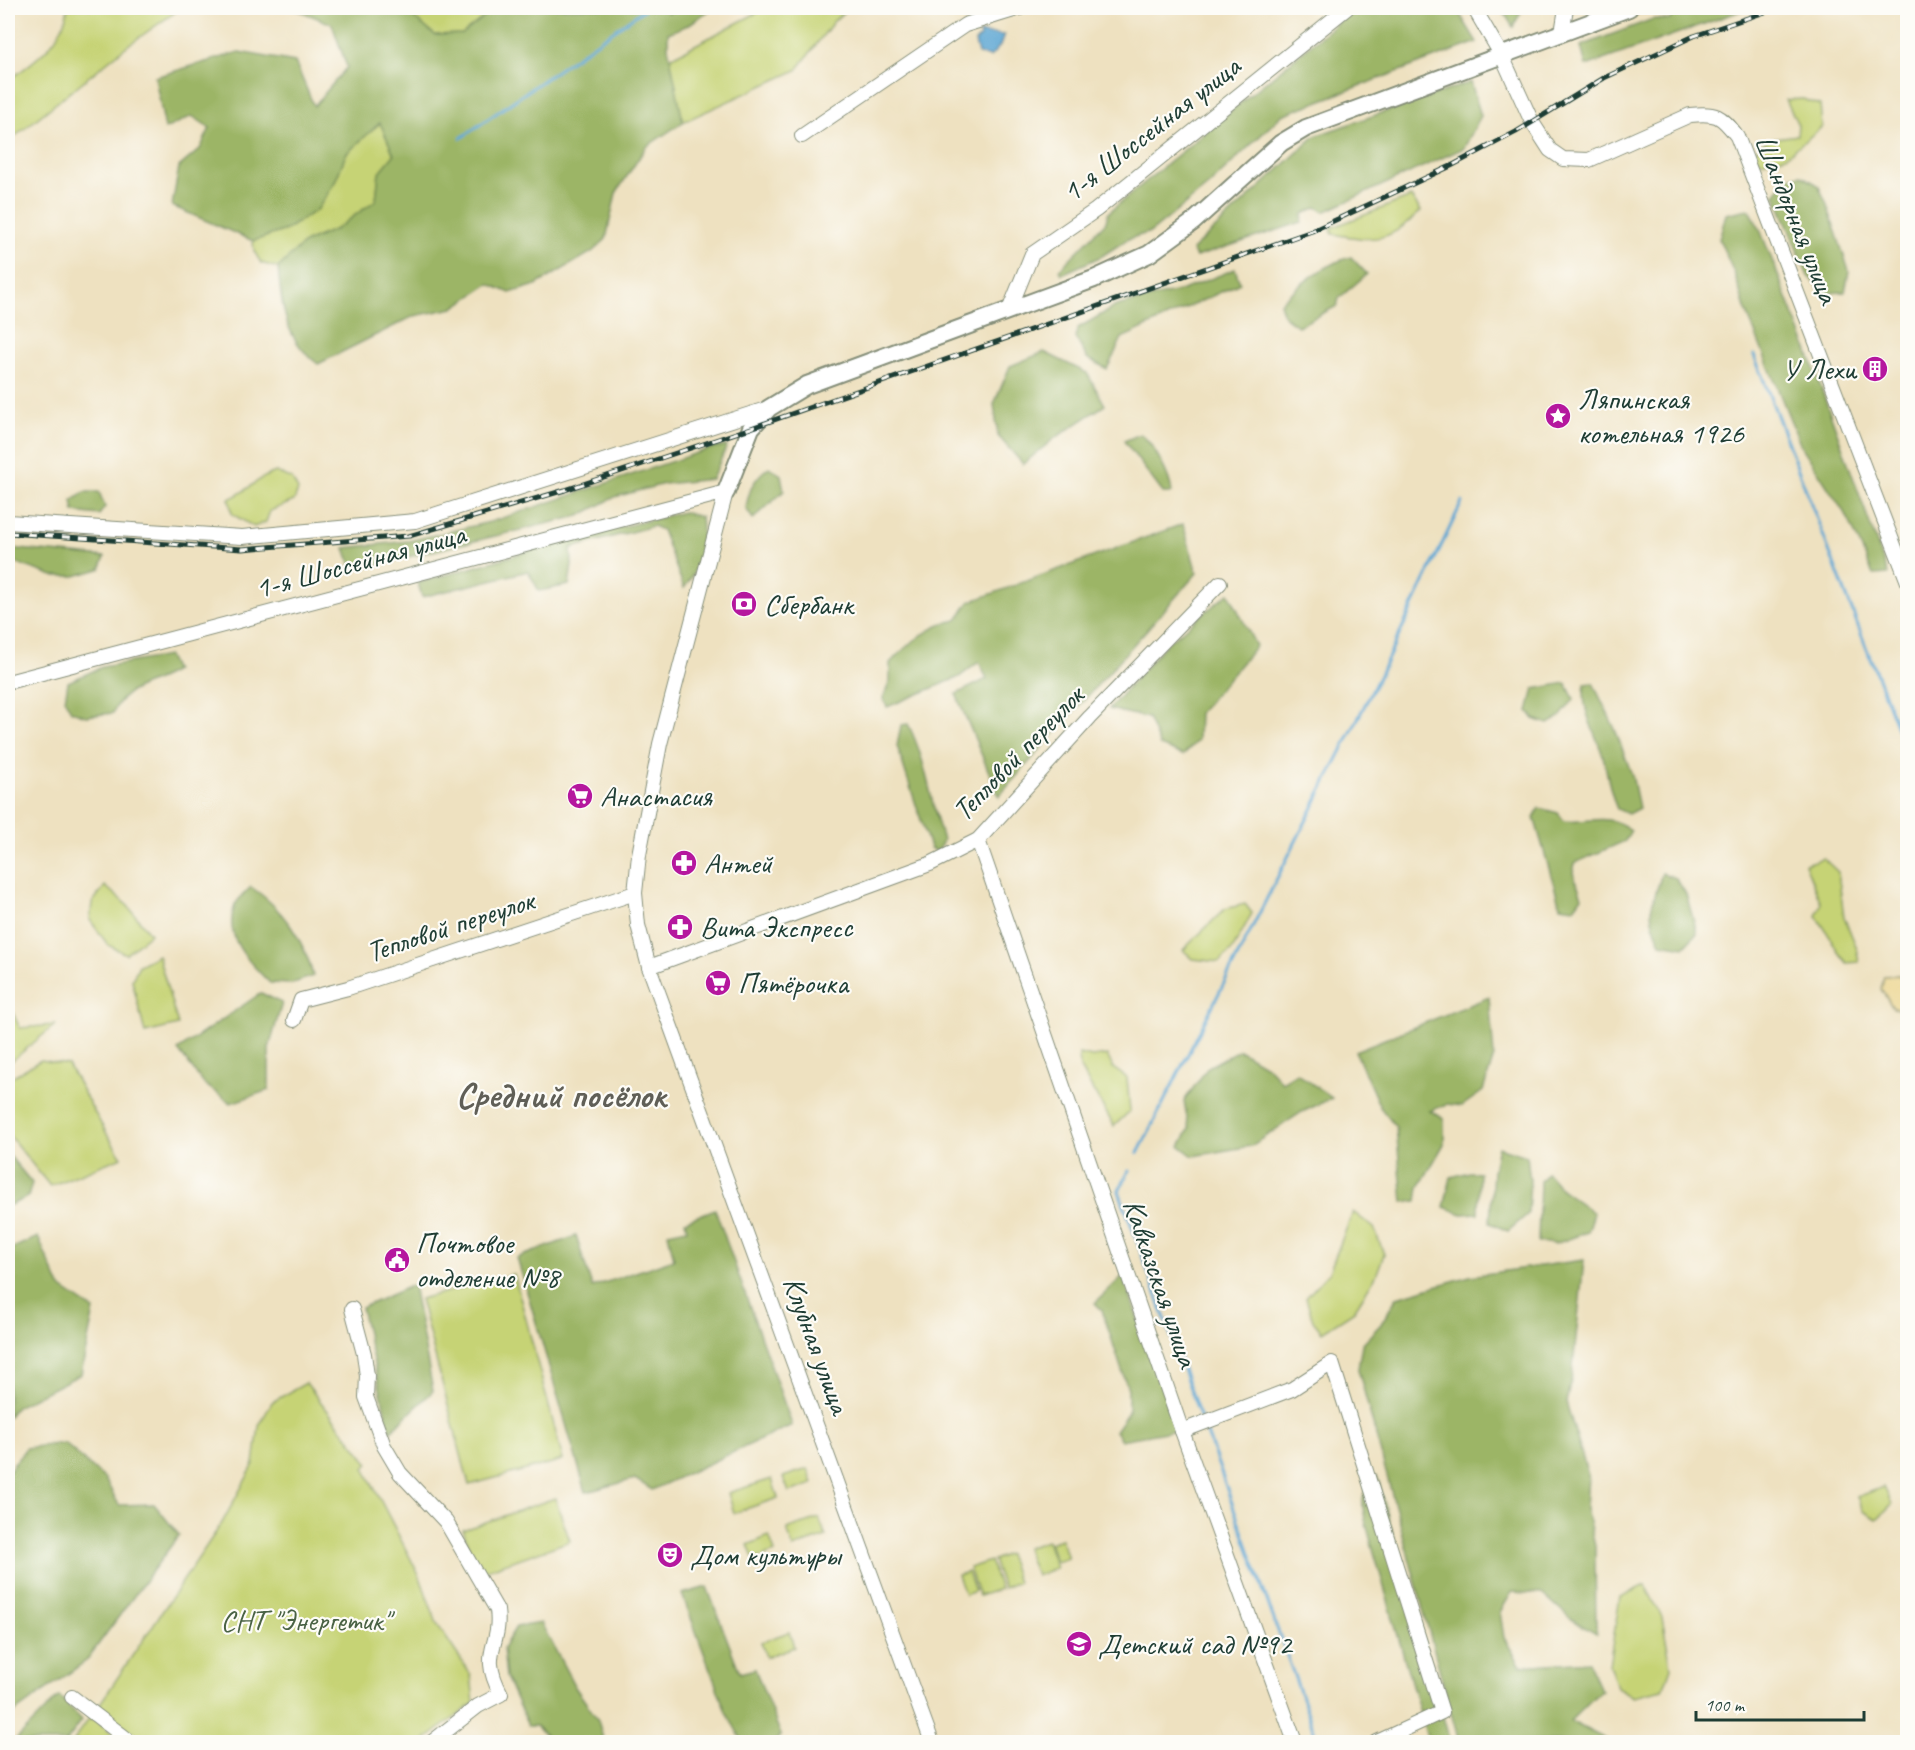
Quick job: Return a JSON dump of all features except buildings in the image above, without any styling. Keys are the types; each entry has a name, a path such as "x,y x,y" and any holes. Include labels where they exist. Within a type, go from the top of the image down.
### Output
{"main road":[{"path":"726,492 751,428 769,408 807,385 1010,308 1094,279 1149,254 1193,222 1281,143 1306,128 1629,8"}],"street":[{"path":"802,136 965,25 1020,8"},
{"name":"1-я Шоссейная улица","path":"1010,308 1032,254 1096,210 1347,8"},
{"name":"Шандорная улица","path":"1474,8 1502,56 1532,122 1550,150 1563,159 1589,160 1690,115 1708,113 1724,118 1731,127 1758,185 1908,582"},
{"path":"1562,33 1566,8"},
{"path":"8,522 242,537 415,521 769,408"},
{"name":"1-я Шоссейная улица","path":"8,682 726,492"},
{"name":"Клубная улица","path":"726,492 660,744 645,815 635,893 638,925 649,967 933,1743"},
{"name":"Тепловой переулок","path":"649,967 930,864 978,840 1090,717 1220,584"},
{"name":"Кавказская улица","path":"978,840 1187,1429 1295,1743"},
{"name":"Тепловой переулок","path":"294,1020 301,1000 348,988 635,893"},
{"path":"352,1309 364,1354 366,1397 384,1446 400,1473 446,1522 497,1610 499,1622 489,1666 501,1694 478,1706 432,1743"},
{"path":"1187,1429 1292,1389 1332,1363 1442,1712 1377,1743"},
{"path":"72,1697 130,1743"}],"green space":[{"path":"68,8 181,8 127,46 8,142 8,81 46,50 60,32"},
{"path":"293,8 423,8 414,18 435,35 462,34 484,17 484,8 665,8 668,13 677,8 713,8 688,25 668,33 668,47 683,122 646,147 616,193 606,239 592,252 536,285 510,293 489,284 453,308 414,316 318,364 298,344 291,333 283,309 278,268 304,243 336,229 376,200 379,173 394,155 380,123 346,154 335,182 318,209 286,230 253,241 172,206 179,167 200,149 210,128 192,116 165,129 155,77 239,52 295,62 314,106 347,67 332,24"},
{"path":"423,8 484,8 484,17 462,34 435,35 414,18"},
{"path":"766,8 848,8 834,21 797,70 683,122 670,58"},
{"path":"1355,8 1456,8 1477,42 1282,115 1209,185 1151,232 1128,239 1102,256 1062,274 1059,270 1106,222 1108,213"},
{"path":"1501,8 1519,8 1521,12 1513,27"},
{"path":"1682,8 1749,8 1586,66 1581,46 1653,19 1670,20 1673,11"},
{"path":"1471,82 1481,116 1464,148 1324,212 1317,207 1303,214 1302,222 1196,257 1192,250 1315,136"},
{"path":"1803,99 1820,105 1822,127 1786,156 1761,162 1754,153 1762,143 1797,135 1798,125 1786,100"},
{"path":"380,122 394,155 379,173 376,200 336,229 304,243 278,268 261,263 254,251 253,241 286,230 335,182 346,154"},
{"path":"1801,175 1818,185 1826,202 1849,271 1845,292 1824,293 1808,276 1775,195 1786,178"},
{"path":"1411,197 1421,211 1400,229 1390,234 1361,238 1333,234 1331,228"},
{"path":"1748,209 1759,227 1804,341 1888,574 1873,575 1849,520 1800,444 1745,308 1735,275 1719,239 1726,214"},
{"path":"1351,257 1367,274 1339,298 1337,306 1298,326 1284,316 1280,303 1287,296 1322,269"},
{"path":"1235,269 1240,283 1122,338 1107,369 1087,358 1075,337 1078,328 1116,306 1183,290"},
{"path":"1044,352 1087,373 1105,405 1055,438 1023,464 998,436 994,404 1010,366"},
{"path":"1140,434 1150,444 1160,461 1172,493 1163,493 1124,441"},
{"path":"727,446 712,479 664,484 615,497 579,516 353,570 345,548 409,541 490,522 712,448"},
{"path":"769,467 781,475 784,491 753,519 746,508 749,495 759,475"},
{"path":"276,472 292,479 298,490 294,501 270,511 266,522 254,527 232,514 229,499"},
{"path":"85,492 99,492 105,507 99,515 74,512 72,501"},
{"path":"683,512 701,517 702,526 700,554 694,572 684,588 662,530 653,526 571,548 572,565 569,585 539,591 528,571 422,597 418,583 564,541"},
{"path":"1183,524 1197,573 999,796 956,694 987,679 979,662 959,677 887,707 883,698 890,681 890,663 920,636 938,626 957,620 969,602"},
{"path":"8,548 105,557 100,569 75,576 53,576 8,560"},
{"path":"1229,593 1256,646 1199,713 1198,740 1183,755 1160,746 1148,718 1109,709 1167,643"},
{"path":"168,656 175,671 132,691 118,704 113,713 86,716 71,711 65,700 68,682 102,667"},
{"path":"1566,683 1574,699 1560,717 1548,724 1534,719 1528,711 1534,689"},
{"path":"1593,683 1615,729 1632,775 1639,808 1628,814 1617,809 1604,760 1587,713 1585,684"},
{"path":"908,724 920,752 943,840 938,852 930,848 897,746 901,725"},
{"path":"1539,808 1558,813 1564,821 1613,821 1631,830 1625,841 1575,863 1573,873 1582,897 1574,908 1560,906 1534,817"},
{"path":"1823,858 1838,872 1844,917 1856,946 1859,962 1847,963 1816,916 1821,903 1805,864"},
{"path":"1662,873 1676,878 1686,894 1697,933 1684,947 1661,943 1653,923 1651,908"},
{"path":"105,886 128,906 150,934 126,954 108,945 90,920 92,903"},
{"path":"251,887 282,914 298,937 313,976 291,984 270,983 246,958 235,938 232,917 236,903"},
{"path":"1245,904 1252,913 1232,950 1219,962 1193,959 1183,950 1225,909"},
{"path":"158,955 178,1025 145,1033 132,980 139,965"},
{"path":"261,993 282,1003 269,1048 269,1090 231,1103 204,1084 178,1050"},
{"path":"1489,997 1494,1056 1483,1091 1462,1106 1447,1104 1430,1111 1444,1118 1444,1144 1419,1187 1417,1201 1403,1202 1396,1127 1380,1107 1355,1051"},
{"path":"8,1003 20,1028 55,1025 8,1064"},
{"path":"1239,1050 1268,1067 1282,1082 1297,1073 1332,1098 1302,1112 1251,1146 1193,1156 1180,1146 1189,1129 1184,1101 1208,1067"},
{"path":"1079,1054 1092,1057 1107,1055 1113,1068 1127,1078 1130,1111 1114,1126 1080,1068"},
{"path":"41,1060 68,1065 122,1157 50,1186 8,1134 8,1079"},
{"path":"1498,1147 1527,1156 1530,1180 1528,1214 1508,1231 1490,1223 1493,1170"},
{"path":"8,1154 32,1183 28,1197 8,1206"},
{"path":"1469,1172 1479,1173 1478,1213 1462,1214 1444,1207 1451,1177"},
{"path":"1547,1173 1561,1189 1594,1213 1588,1232 1555,1244 1538,1242 1540,1181"},
{"path":"715,1209 792,1425 652,1490 635,1479 586,1492 517,1258 576,1236 592,1287 674,1259 668,1233 687,1229 685,1221"},
{"path":"1353,1212 1374,1228 1384,1254 1376,1276 1353,1312 1322,1332 1313,1321 1306,1298 1329,1272"},
{"path":"38,1237 60,1287 94,1310 81,1374 16,1407 8,1417 8,1250"},
{"path":"1584,1260 1572,1376 1566,1402 1588,1475 1586,1509 1595,1546 1596,1634 1571,1619 1543,1594 1512,1592 1500,1612 1504,1638 1521,1666 1588,1661 1601,1690 1570,1721 1611,1742 1459,1742 1358,1369 1362,1344 1381,1324 1397,1297 1470,1276"},
{"path":"514,1274 563,1460 469,1485 420,1299"},
{"path":"1123,1276 1177,1430 1121,1440 1115,1431 1128,1412 1128,1389 1102,1310 1095,1303"},
{"path":"413,1285 433,1391 390,1432 361,1308"},
{"name":"СНТ \"Энергетик\"","path":"306,1383 369,1464 364,1468 420,1577 437,1624 471,1675 474,1703 422,1742 139,1742 97,1708 222,1523 254,1464 259,1426 272,1402"},
{"path":"64,1443 105,1479 119,1505 154,1504 179,1535 86,1661 8,1717 8,1472 26,1448"},
{"path":"808,1469 813,1484 789,1492 783,1477"},
{"path":"1377,1476 1450,1742 1430,1742 1426,1734 1366,1524 1363,1509 1364,1493"},
{"path":"772,1479 778,1498 734,1513 728,1493"},
{"path":"1884,1487 1892,1504 1877,1519 1863,1511 1857,1497"},
{"path":"555,1498 570,1541 478,1573 463,1530"},
{"path":"819,1518 826,1536 793,1548 787,1529"},
{"path":"769,1536 775,1552 754,1560 748,1545"},
{"path":"1061,1539 1068,1558 1056,1562 1049,1543"},
{"path":"1047,1541 1056,1568 1036,1576 1026,1548"},
{"path":"1008,1554 1018,1582 1003,1588 993,1560"},
{"path":"990,1561 1000,1589 979,1596 969,1568"},
{"path":"968,1572 975,1591 965,1595 958,1575"},
{"path":"1645,1585 1662,1617 1671,1667 1663,1690 1633,1697 1617,1687 1609,1665 1620,1597"},
{"path":"707,1587 740,1673 755,1669 781,1735 774,1742 743,1742 726,1712 682,1594"},
{"path":"541,1623 575,1687 598,1720 604,1742 552,1742 536,1726 528,1726 506,1677 503,1648 516,1627"},
{"path":"789,1632 794,1647 766,1657 761,1642"},
{"path":"59,1696 82,1720 66,1742 14,1742"},
{"path":"91,1716 123,1742 76,1742 74,1740"}],"sand":[{"path":"1899,975 1907,984 1907,1010 1893,1008 1881,989 1884,976"}],"water":[{"path":"979,33 1004,35 1000,46 990,57 978,54 975,42 980,37"}],"waterway":[{"path":"461,138 646,8"},
{"path":"1754,355 1908,756"},
{"path":"1138,1153 1381,673 1462,502"},
{"path":"1129,1171 1119,1191 1201,1419"},
{"path":"1205,1428 1318,1742"}],"railway":[{"path":"8,533 242,549 409,536 565,490 751,428 1312,231 1451,166 1516,132 1604,78 1694,36 1777,8"}],"place":[{"name":"У Лехи","path":"1875,369"},
{"name":"Ляпинская котельная 1926","path":"1558,416"},
{"name":"Сбербанк","path":"744,604"},
{"name":"Анастасия","path":"580,796"},
{"name":"Антей","path":"684,863"},
{"name":"Вита Экспресс","path":"680,927"},
{"name":"Пятёрочка","path":"718,983"},
{"name":"Почтовое отделение №8","path":"397,1260"},
{"name":"Дом культуры","path":"670,1555"},
{"name":"Детский сад №92","path":"1079,1644"}],"district":[{"name":"Средний посёлок","path":"561,1095"}]}
